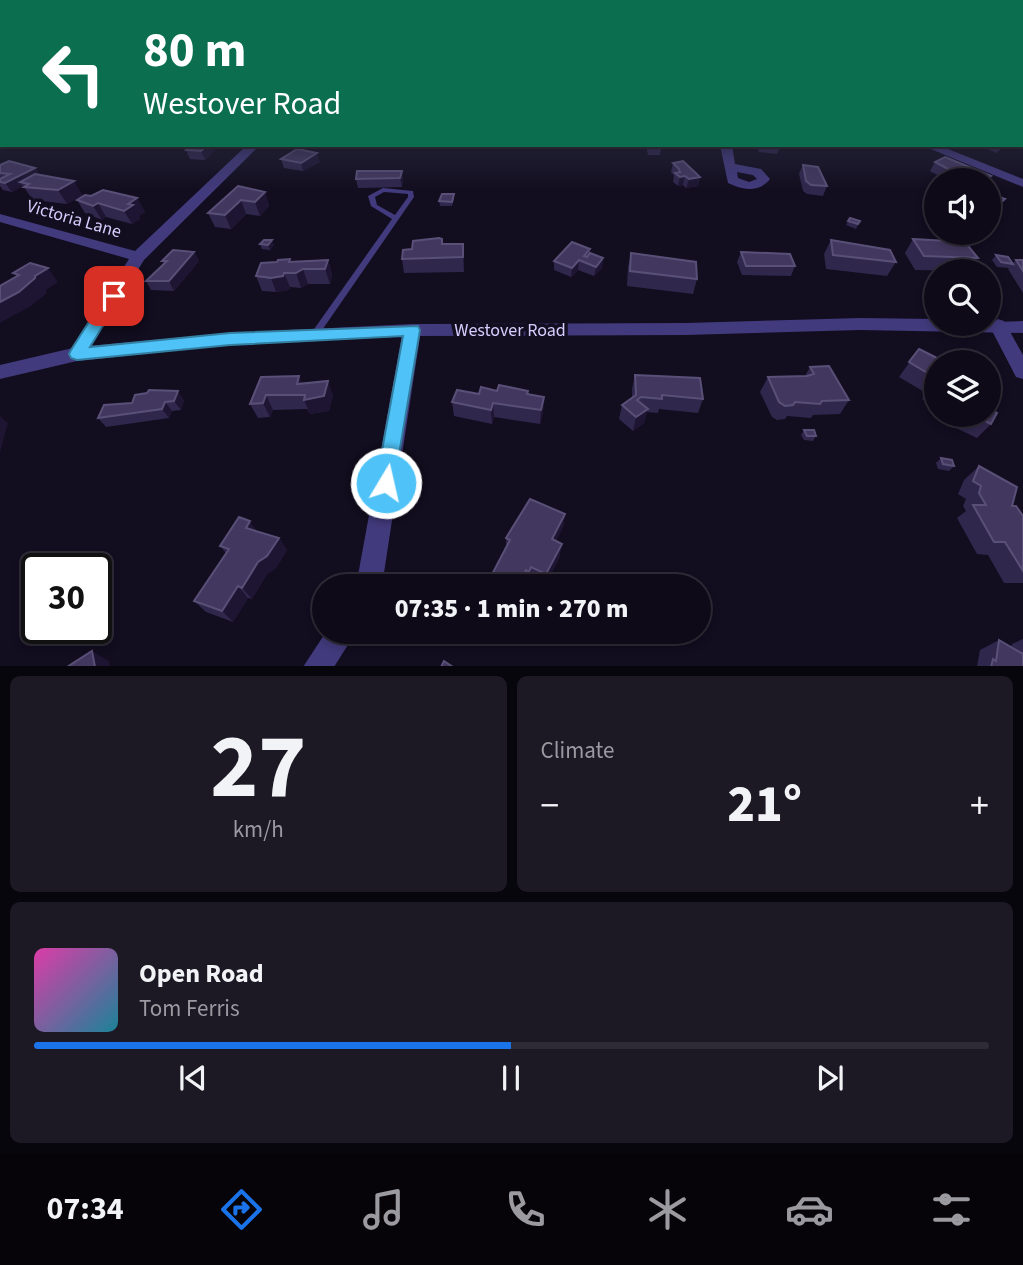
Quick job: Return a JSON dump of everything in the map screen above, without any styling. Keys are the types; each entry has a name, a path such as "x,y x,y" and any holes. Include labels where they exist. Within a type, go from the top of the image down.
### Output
{"street":[{"path":"77,354 138,257 252,147"},
{"path":"727,147 732,167"},
{"path":"932,147 1023,183"},
{"name":"Victoria Lane","path":"0,218 138,257"},
{"name":"Westover Road","path":"1001,325 1023,327"},
{"name":"Westover Road","path":"0,372 77,354 230,339 315,334 412,330 924,326"},
{"path":"371,574 412,330"},
{"path":"1001,331 1023,372"},
{"path":"318,666 334,644"}],"lane":[{"path":"315,334 411,198 411,192 383,190 371,196 374,205 396,218"}],"building":[{"path":"189,147 205,147 201,151 186,150"},
{"path":"297,149 317,153 301,163 281,159"},
{"path":"945,157 972,168 946,168 935,162"},
{"path":"9,161 35,168 5,183 0,182 0,179 10,174 0,173 0,165"},
{"path":"683,161 700,177 689,179 675,173 680,172 673,163"},
{"path":"803,165 818,167 827,186 811,185 806,181"},
{"path":"357,171 402,171 400,178 356,179"},
{"path":"35,174 74,181 58,190 24,187 29,184 20,182"},
{"path":"238,186 265,192 255,202 241,200 225,215 208,213"},
{"path":"103,190 137,198 128,204 133,205 124,211 98,203 93,206 77,200"},
{"path":"442,194 454,194 452,202 439,201"},
{"path":"850,218 860,221 858,224 848,221"},
{"path":"442,239 442,244 463,244 463,257 402,259 403,250 412,249 413,241"},
{"path":"913,239 924,240 924,245 967,245 978,258 924,256"},
{"path":"264,240 272,240 268,245 260,244"},
{"path":"831,240 890,250 896,262 833,255"},
{"path":"572,242 590,249 584,256 587,257 590,253 603,258 596,267 579,260 572,268 554,261"},
{"path":"173,250 194,252 169,281 146,281 167,261 162,261"},
{"path":"741,252 790,254 795,266 746,266"},
{"path":"631,253 696,262 697,279 630,271"},
{"path":"996,255 1008,257 1013,264 1001,262"},
{"path":"290,259 289,262 328,260 325,269 303,269 271,278 256,276 261,263"},
{"path":"1016,260 1023,260 1023,271"},
{"path":"30,263 48,268 35,276 19,292 0,302 0,286 19,275 13,273"},
{"path":"919,349 924,352 924,371 909,362"},
{"path":"829,366 849,400 822,401 820,404 795,402 785,406 779,402 768,377 807,376 814,374 810,367"},
{"path":"635,375 700,378 703,399 662,395 662,399 641,397 637,400 648,409 636,417 622,405 636,395"},
{"path":"299,376 297,384 328,381 324,396 304,400 305,395 266,395 263,403 250,404 261,377"},
{"path":"499,385 544,397 541,410 493,403 491,410 452,402 457,390 479,394 481,387 497,391"},
{"path":"149,390 178,391 174,401 165,402 162,409 98,418 104,405 132,403 135,395 147,393"},
{"path":"804,430 814,430 816,436 807,436"},
{"path":"941,458 952,460 954,466 943,464"},
{"path":"979,466 1017,487 1012,506 1016,506 1023,516 1023,571 1005,542 994,542 973,505 986,505 979,493 981,486 973,481"},
{"path":"530,499 565,514 552,539 562,544 546,574 531,567 529,572 526,570 524,574 492,574 510,540 506,538"},
{"path":"239,517 250,521 246,528 279,538 267,556 258,562 242,588 238,586 222,611 194,601 229,549 220,546"},
{"path":"999,640 1023,654 1023,666 991,666 993,659 996,661"},
{"path":"92,651 95,666 69,666"}],"route":[{"path":"114,296 77,354 230,339 412,330 386,483"}]}
